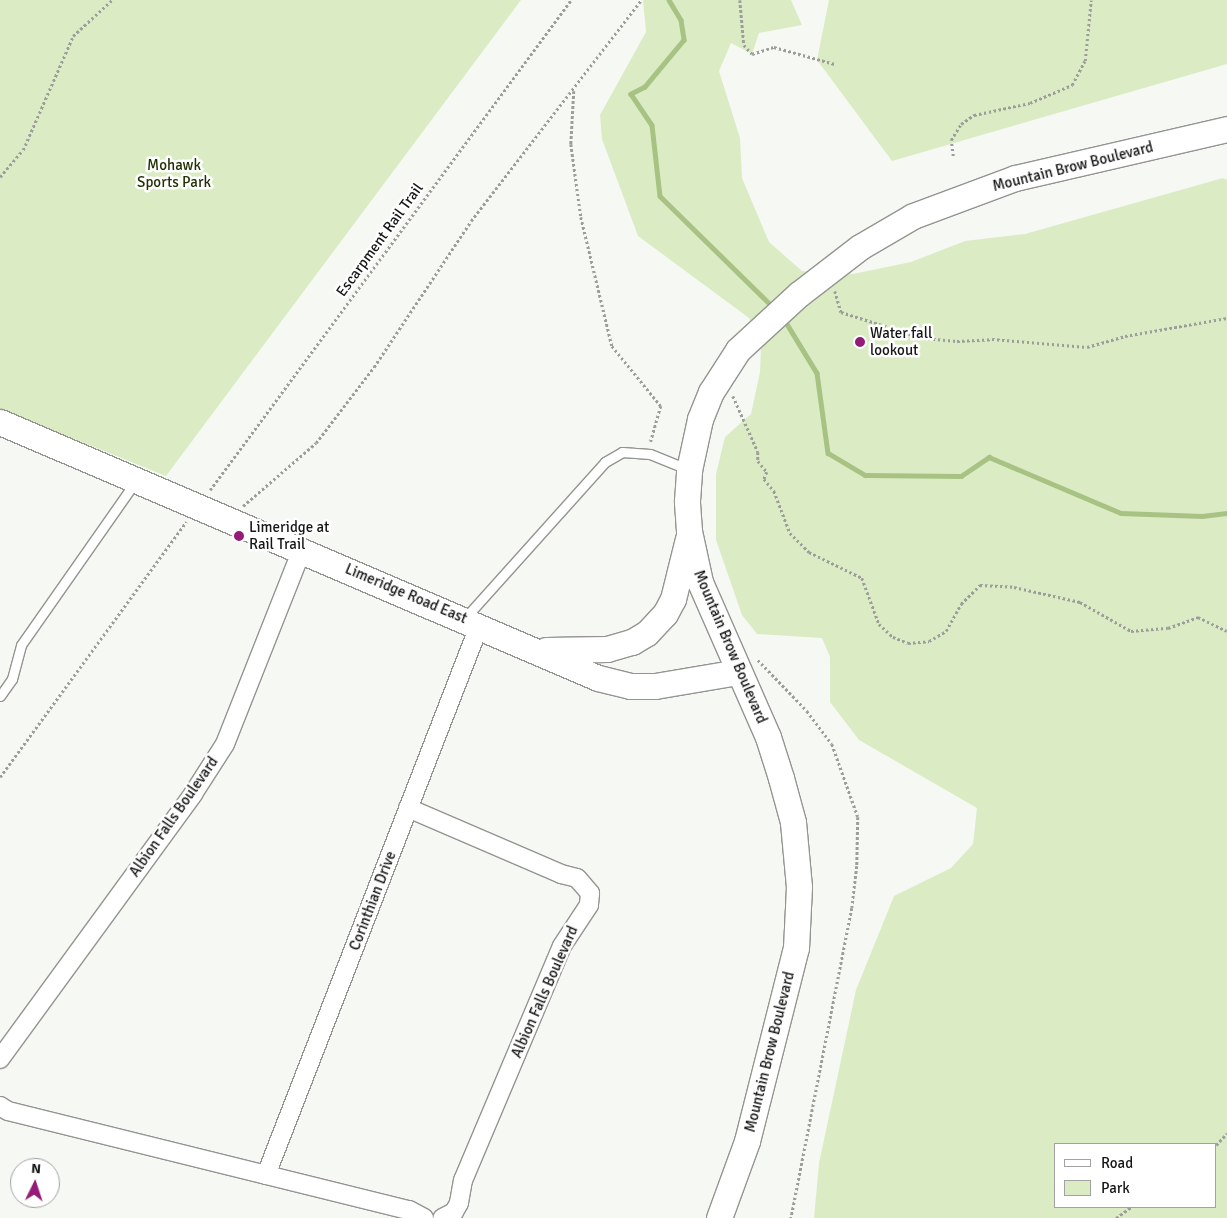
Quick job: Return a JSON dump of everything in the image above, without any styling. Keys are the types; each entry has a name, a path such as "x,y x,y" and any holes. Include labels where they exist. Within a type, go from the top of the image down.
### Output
{"main road":[{"name":"Mountain Brow Boulevard","path":"719,1218 747,1141 796,948 799,887 793,822 768,737 700,582 690,531 687,502 689,470 704,408 726,366 748,339 829,280 860,247 913,216 1015,178 1227,129"},
{"name":"Limeridge Road East","path":"0,422 472,622 598,678 630,686 655,686 738,672"},
{"path":"531,649 595,651 632,642 647,633 665,614 673,599 690,531"}],"street":[{"name":"Albion Falls Boulevard","path":"0,1059 193,794 225,744 302,550"},
{"name":"Corinthian Drive","path":"266,1175 408,808 472,622"},
{"name":"Albion Falls Boulevard","path":"408,808 561,874 577,878 590,893 589,904 562,946 463,1180 459,1203 454,1212 442,1218"},
{"path":"0,1106 8,1111 410,1210 424,1218"}],"lane":[{"path":"472,622 605,462 622,452 650,454 689,470"},
{"path":"0,696 12,679 21,645 136,481"}],"path":[{"path":"0,177 23,150 73,36 112,0"},
{"name":"Escarpment Rail Trail","path":"208,493 571,0"},
{"path":"240,509 256,491 316,443 374,366 471,221 574,90 641,0"},
{"path":"740,0 744,45 752,54 774,47 835,64"},
{"path":"954,156 951,140 961,124 974,115 1030,103 1072,85 1084,61 1091,0"},
{"path":"574,90 571,144 581,217 612,346 662,406 650,454"},
{"path":"829,280 841,312 923,338 957,341 992,339 1087,346 1125,336 1227,318"},
{"path":"733,395 758,452 758,461 767,472 764,479 774,491 790,533 809,552 862,578 879,624 893,637 908,643 929,642 946,630 961,604 980,585 1014,587 1080,602 1130,631 1168,628 1198,618 1227,631"},
{"path":"0,777 192,515"},
{"path":"1217,1144 1227,1133"},
{"path":"1116,1218 1130,1208"}],"green space":[{"name":"Mohawk Sports Park","path":"0,0 521,0 166,476 0,409"},
{"path":"643,0 791,0 802,25 759,33 752,54 731,43 719,71 740,138 742,178 769,242 802,271 853,274 911,262 965,241 1025,234 1223,178 1227,180 1227,1218 814,1218 819,1163 856,990 894,896 951,868 973,844 977,808 859,740 830,702 830,657 822,638 757,634 742,615 716,540 716,474 725,437 751,414 760,372 761,348 749,318 638,236 602,139 600,115 646,32"},
{"path":"829,0 1227,0 1227,64 892,161 817,60"}],"waterway":[{"path":"669,0 681,20 684,40 645,87 631,94 652,125 660,196 774,308"},
{"path":"784,319 817,373 828,453 865,475 961,476 989,457 1121,513 1202,516 1227,513"}],"place":[{"name":"Water fall lookout","path":"860,342"},
{"name":"Limeridge at Rail Trail","path":"239,536"}]}
